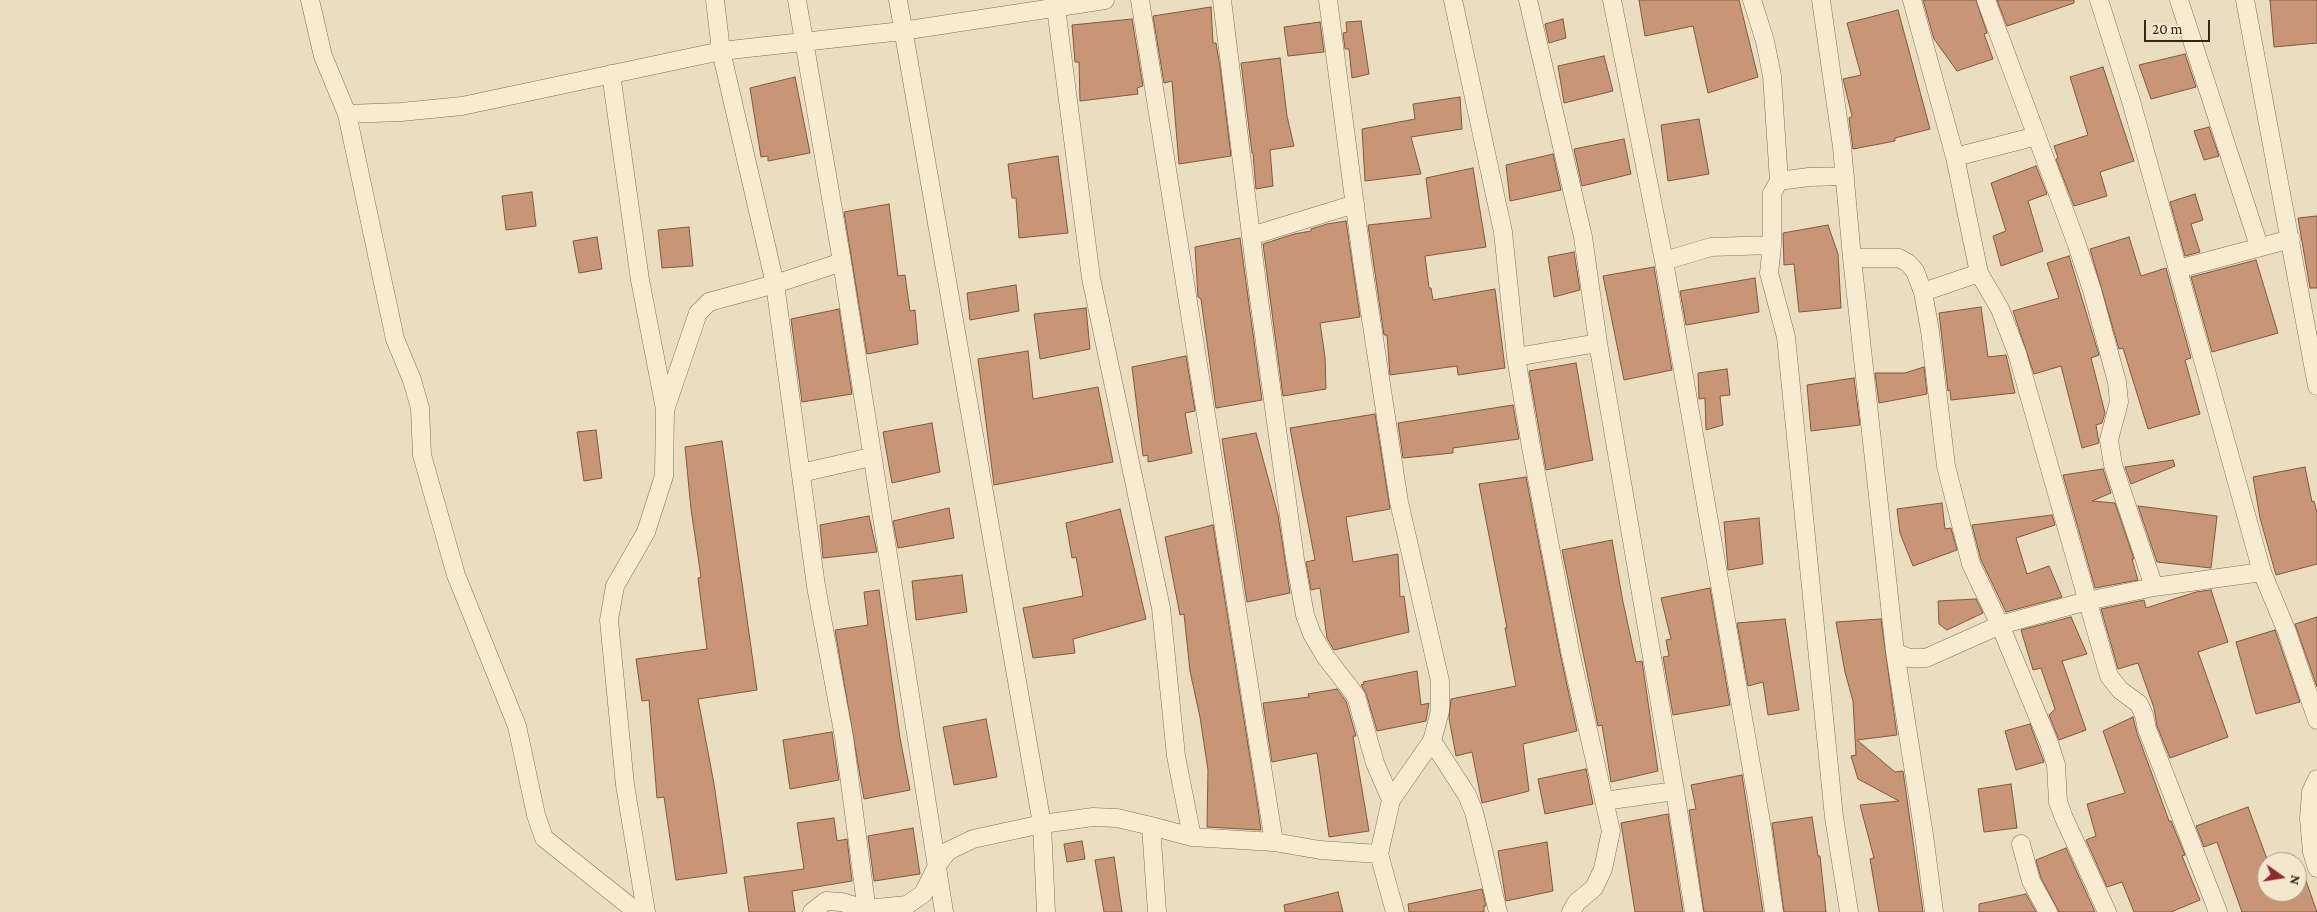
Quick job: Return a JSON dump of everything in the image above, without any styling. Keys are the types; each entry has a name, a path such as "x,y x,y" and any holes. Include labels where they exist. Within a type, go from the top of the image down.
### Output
{"street":[{"path":"310,0 323,56 347,114 395,339 412,380 420,408 422,455 456,574 517,726 536,814 544,838 637,912"},
{"path":"714,0 721,51 775,284 816,586 844,737 867,911"},
{"path":"796,0 842,262 871,457 938,864 944,912"},
{"path":"898,0 1042,824 1046,912"},
{"path":"347,114 401,112 462,106 721,51 902,31 1056,4 1105,0"},
{"path":"1140,0 1274,842"},
{"path":"1222,0 1251,236 1295,559 1305,615 1312,634 1325,656 1356,696 1375,763 1391,800"},
{"path":"1328,0 1355,204 1399,502 1440,681 1440,711 1432,741 1391,800 1379,854 1395,912"},
{"path":"1453,0 1502,232 1516,358 1570,651 1611,831 1603,869 1594,888 1577,902 1571,912"},
{"path":"1528,0 1582,237 1598,343 1694,912"},
{"path":"1612,0 1664,261 1762,828 1774,912"},
{"path":"1752,0 1765,41 1772,76 1779,181 1772,192 1772,245 1769,273 1786,337 1834,817 1848,912"},
{"path":"1821,0 1845,176 1852,258 1895,652 1924,835 1934,912"},
{"path":"1912,0 1955,157 1979,273 2000,309 2017,353 2086,601 2109,676 2120,690 2139,704 2218,912"},
{"path":"1986,0 2086,274 2117,382 2119,402 2109,440 2113,465 2154,587"},
{"path":"2099,0 2131,101 2262,572 2287,632 2317,720"},
{"path":"2179,0 2258,246"},
{"path":"2245,0 2317,386"},
{"path":"1056,4 1091,278 1161,608 1176,756 1192,837"},
{"path":"611,74 640,280 665,410 664,476 646,532 615,586 609,620 625,785 646,912"},
{"path":"1955,157 2037,136"},
{"path":"1779,181 1809,177 1845,176"},
{"path":"1251,236 1355,204"},
{"path":"2178,269 2258,246 2291,239"},
{"path":"1664,261 1711,247 1772,245"},
{"path":"1852,258 1899,258 1908,263 1915,271 1923,292 1930,331 1946,466 1971,564 2000,625 2049,743 2056,765 2058,802 2107,912"},
{"path":"665,410 698,313 709,302 775,284 842,262"},
{"path":"1923,292 1979,273"},
{"path":"1516,358 1598,343"},
{"path":"801,473 871,457"},
{"path":"1895,652 1909,658 1926,658 2000,625 2086,601 2154,587 2262,572"},
{"path":"1432,741 1467,795 1474,812 1498,912"},
{"path":"2317,779 2311,792 2309,819 2312,852 2317,868"},
{"path":"1604,801 1675,791"},
{"path":"812,912 826,901 842,902 867,911 907,905 922,894 938,864 948,851 973,839 1042,824 1093,817 1117,818 1192,837 1274,842 1320,850 1379,854"},
{"path":"1151,826 1158,912"},
{"path":"2021,844 2031,881 2048,912"}],"building":[{"path":"1639,0 1739,0 1758,77 1708,93 1693,26 1645,36"},
{"path":"1923,0 1976,0 1987,33 1984,34 1993,59 1957,71 1934,39"},
{"path":"1997,0 2074,0 2074,3 2007,26"},
{"path":"2270,0 2317,0 2317,43 2274,47"},
{"path":"1211,7 1213,43 1216,43 1220,67 1231,156 1179,164 1172,81 1164,83 1153,16"},
{"path":"1898,10 1930,129 1895,138 1895,141 1853,149 1849,118 1852,116 1843,79 1861,75 1847,23"},
{"path":"1132,19 1143,86 1137,88 1138,94 1080,101 1079,62 1075,62 1072,25"},
{"path":"1563,19 1566,38 1549,43 1545,24"},
{"path":"1361,21 1369,74 1352,78 1349,49 1345,49 1343,33 1347,32 1346,22"},
{"path":"1320,22 1324,52 1288,56 1284,27"},
{"path":"2185,54 2196,87 2151,99 2139,65"},
{"path":"1604,56 1613,91 1564,103 1558,66"},
{"path":"1280,58 1287,116 1294,146 1270,150 1273,186 1256,189 1241,63"},
{"path":"2103,67 2134,161 2100,172 2107,196 2074,206 2056,159 2058,158 2054,146 2088,135 2070,77"},
{"path":"795,77 810,153 768,161 768,156 761,157 750,88"},
{"path":"1460,97 1462,129 1411,137 1421,174 1365,181 1362,129 1415,119 1413,104"},
{"path":"1699,119 1709,174 1668,181 1661,125"},
{"path":"2209,127 2219,156 2204,160 2194,131"},
{"path":"1624,139 1631,174 1582,186 1574,149"},
{"path":"1553,154 1561,190 1510,201 1506,165"},
{"path":"1058,156 1068,233 1019,238 1016,198 1012,198 1008,164"},
{"path":"2036,166 2047,194 2028,201 2043,251 2001,266 1993,236 2006,231 1991,183"},
{"path":"1473,168 1486,247 1425,256 1429,288 1431,288 1433,300 1495,289 1505,368 1458,375 1457,366 1390,375 1387,335 1384,335 1368,225 1431,218 1426,178"},
{"path":"532,192 536,226 506,230 502,196"},
{"path":"2195,194 2203,220 2191,224 2200,252 2185,256 2170,202"},
{"path":"889,204 898,276 905,275 910,311 915,310 918,344 867,354 844,212"},
{"path":"2317,216 2317,288 2310,288 2298,218"},
{"path":"1346,221 1360,317 1320,323 1325,357 1326,389 1283,396 1263,244 1294,234 1311,231 1311,229 1327,224"},
{"path":"1828,225 1838,254 1841,308 1799,312 1794,264 1784,265 1783,233"},
{"path":"689,227 693,266 662,268 658,230"},
{"path":"597,237 602,269 579,273 573,241"},
{"path":"2129,237 2141,276 2166,268 2191,358 2185,360 2200,414 2148,429 2123,348 2119,349 2090,249"},
{"path":"1240,238 1262,400 1216,408 1201,299 1198,297 1195,247"},
{"path":"1574,252 1580,290 1554,297 1548,257"},
{"path":"2069,256 2099,355 2091,358 2105,413 2102,423 2096,425 2099,443 2082,448 2061,366 2034,374 2013,311 2059,298 2047,263"},
{"path":"2256,260 2278,333 2212,352 2191,277"},
{"path":"1654,267 1672,370 1624,380 1603,276"},
{"path":"1755,278 1759,312 1686,325 1680,291"},
{"path":"1016,285 1019,311 970,320 967,293"},
{"path":"1981,307 1988,357 2006,355 2015,393 1951,400 1950,390 1948,391 1939,313"},
{"path":"1086,308 1090,349 1040,359 1034,314"},
{"path":"839,309 852,394 802,402 791,319"},
{"path":"1028,351 1033,399 1098,387 1113,462 994,485 978,359"},
{"path":"1186,356 1195,411 1185,413 1192,453 1148,462 1148,455 1143,456 1132,367"},
{"path":"1576,363 1593,460 1546,470 1529,371"},
{"path":"1924,367 1927,394 1879,403 1875,373 1905,373"},
{"path":"1727,369 1730,395 1720,396 1723,425 1706,430 1705,398 1699,399 1698,373"},
{"path":"1854,378 1860,425 1811,431 1807,385"},
{"path":"1513,405 1519,439 1453,448 1453,453 1403,458 1398,423"},
{"path":"1375,414 1390,509 1346,517 1353,562 1398,554 1400,597 1404,596 1409,632 1334,650 1327,638 1320,588 1311,590 1306,562 1315,560 1290,428"},
{"path":"932,423 940,472 892,483 883,432"},
{"path":"596,430 602,478 584,481 577,432"},
{"path":"1256,433 1278,515 1290,593 1247,602 1222,439"},
{"path":"722,441 757,690 698,699 714,784 727,873 676,880 664,797 657,798 649,700 642,701 636,659 707,649 698,578 701,577 691,509 685,447"},
{"path":"2173,460 2175,466 2131,484 2125,467"},
{"path":"2305,467 2312,502 2314,501 2317,513 2317,564 2276,575 2260,518 2253,477"},
{"path":"2103,469 2111,493 2092,501 2115,503 2134,559 2132,559 2138,580 2095,588 2063,475"},
{"path":"1526,477 1577,731 1523,744 1529,791 1482,803 1472,752 1456,756 1449,718 1451,699 1516,686 1505,628 1507,628 1479,484"},
{"path":"1942,503 1945,529 1951,528 1957,550 1913,566 1900,533 1897,509"},
{"path":"2138,506 2217,516 2211,568 2157,562"},
{"path":"949,508 954,538 898,548 893,521"},
{"path":"1120,509 1146,619 1073,639 1075,653 1033,658 1023,608 1083,596 1076,557 1072,558 1066,523"},
{"path":"2052,515 2055,525 2016,538 2027,574 2049,566 2062,597 2006,612 1981,560 1972,525"},
{"path":"869,516 877,552 823,558 820,525"},
{"path":"1759,518 1763,564 1728,570 1724,522"},
{"path":"1213,525 1261,830 1207,827 1208,770 1200,717 1190,671 1184,614 1180,615 1165,537"},
{"path":"1612,540 1636,662 1642,661 1658,771 1611,782 1602,725 1598,726 1562,550"},
{"path":"962,575 967,612 916,620 912,581"},
{"path":"1710,588 1730,705 1673,715 1663,657 1669,656 1666,640 1671,639 1661,598"},
{"path":"879,590 900,738 910,790 864,799 835,630 868,625 864,592"},
{"path":"2211,590 2228,642 2198,652 2228,737 2170,758 2157,726 2154,708 2138,663 2118,669 2101,609 2144,600 2146,608 2196,592"},
{"path":"1976,599 1983,613 1947,630 1939,624 1938,601"},
{"path":"2071,617 2087,654 2062,661 2086,730 2059,740 2049,715 2055,709 2041,668 2033,670 2021,630"},
{"path":"2317,617 2317,687 2295,624"},
{"path":"1785,619 1799,710 1768,715 1763,682 1748,686 1737,623"},
{"path":"1881,619 1897,735 1857,740 1895,772 1903,771 1923,912 1879,912 1870,859 1874,858 1860,805 1899,801 1858,779 1851,756 1856,755 1853,701 1845,672 1836,622"},
{"path":"2275,630 2300,702 2256,714 2236,642"},
{"path":"1417,671 1421,705 1429,703 1426,721 1377,731 1366,693 1361,685 1364,684 1363,682"},
{"path":"1337,689 1346,701 1356,736 1353,736 1369,831 1329,837 1317,753 1272,762 1263,703 1309,697 1308,694"},
{"path":"2133,717 2169,821 2171,821 2185,855 2182,856 2200,900 2171,912 2134,912 2122,882 2107,887 2086,840 2096,836 2087,804 2125,793 2103,731"},
{"path":"986,719 997,777 954,785 943,727"},
{"path":"2030,724 2044,762 2016,770 2005,731"},
{"path":"832,732 839,780 790,789 783,740"},
{"path":"1586,769 1593,804 1545,814 1538,779"},
{"path":"1742,775 1763,912 1704,912 1689,810 1696,809 1691,785"},
{"path":"2011,784 2017,828 1984,832 1978,789"},
{"path":"2248,807 2264,852 2257,852 2257,902 2307,902 2307,884 2317,912 2242,912 2217,842 2204,847 2196,826"},
{"path":"1668,814 1683,912 1635,912 1621,823"},
{"path":"1812,817 1818,856 1820,856 1826,912 1784,912 1772,823"},
{"path":"834,818 837,841 847,839 852,881 792,891 795,912 749,912 744,877 804,869 797,823"},
{"path":"913,828 920,874 874,881 868,836"},
{"path":"1082,841 1085,859 1067,862 1064,844"},
{"path":"1547,842 1553,891 1506,901 1498,851"},
{"path":"2066,848 2095,912 2059,912 2041,878 2036,860"},
{"path":"1114,857 1122,912 1104,912 1095,860"},
{"path":"1482,889 1486,906 1484,906 1484,912 1409,912 1408,904"},
{"path":"1338,892 1343,912 1285,912 1284,905"},
{"path":"2026,894 2036,912 1979,912 1979,904"}]}
